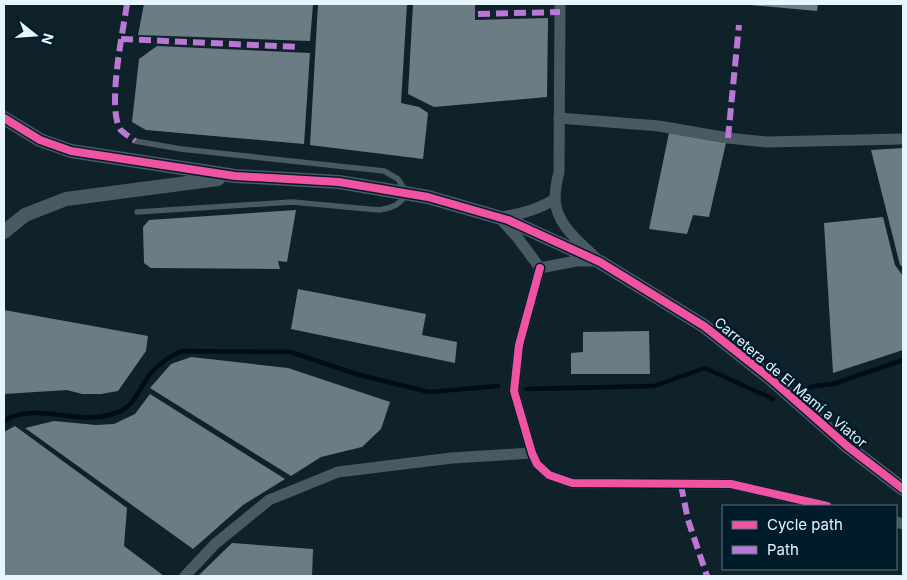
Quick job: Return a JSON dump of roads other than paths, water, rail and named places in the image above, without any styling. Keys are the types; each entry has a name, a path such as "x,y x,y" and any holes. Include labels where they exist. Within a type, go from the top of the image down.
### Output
{"street":[{"path":"560,4 559,172 555,199 559,218 565,227 600,262"},
{"path":"4,118 40,140 70,151 235,176"},
{"path":"559,118 659,126 728,138 766,142 903,139"},
{"path":"4,232 25,215 66,200 235,176"},
{"name":"Carretera de El Mamí a Viator","path":"235,176 339,182 407,193 499,217 546,236 600,262 704,326 771,379 847,446 903,489"},
{"path":"499,217 522,214 539,209 555,199"},
{"path":"499,217 540,268"},
{"path":"540,268 576,261 600,262"},
{"path":"540,268 519,345 514,391 532,453 537,464 549,475 572,483 731,484 823,505"},
{"path":"185,576 215,544 269,500 338,472 452,458 532,453"}],"lane":[{"path":"135,141 181,149 384,171 398,179 407,193 402,202 392,208 379,210 292,202 137,212"}],"waterway":[{"path":"4,421 17,415 33,413 88,418 118,412 131,404 154,369 165,360 182,351 291,352 356,374 429,392 498,386"},
{"path":"805,389 833,384 903,360"},
{"path":"526,389 654,386 705,368 773,399"}]}
